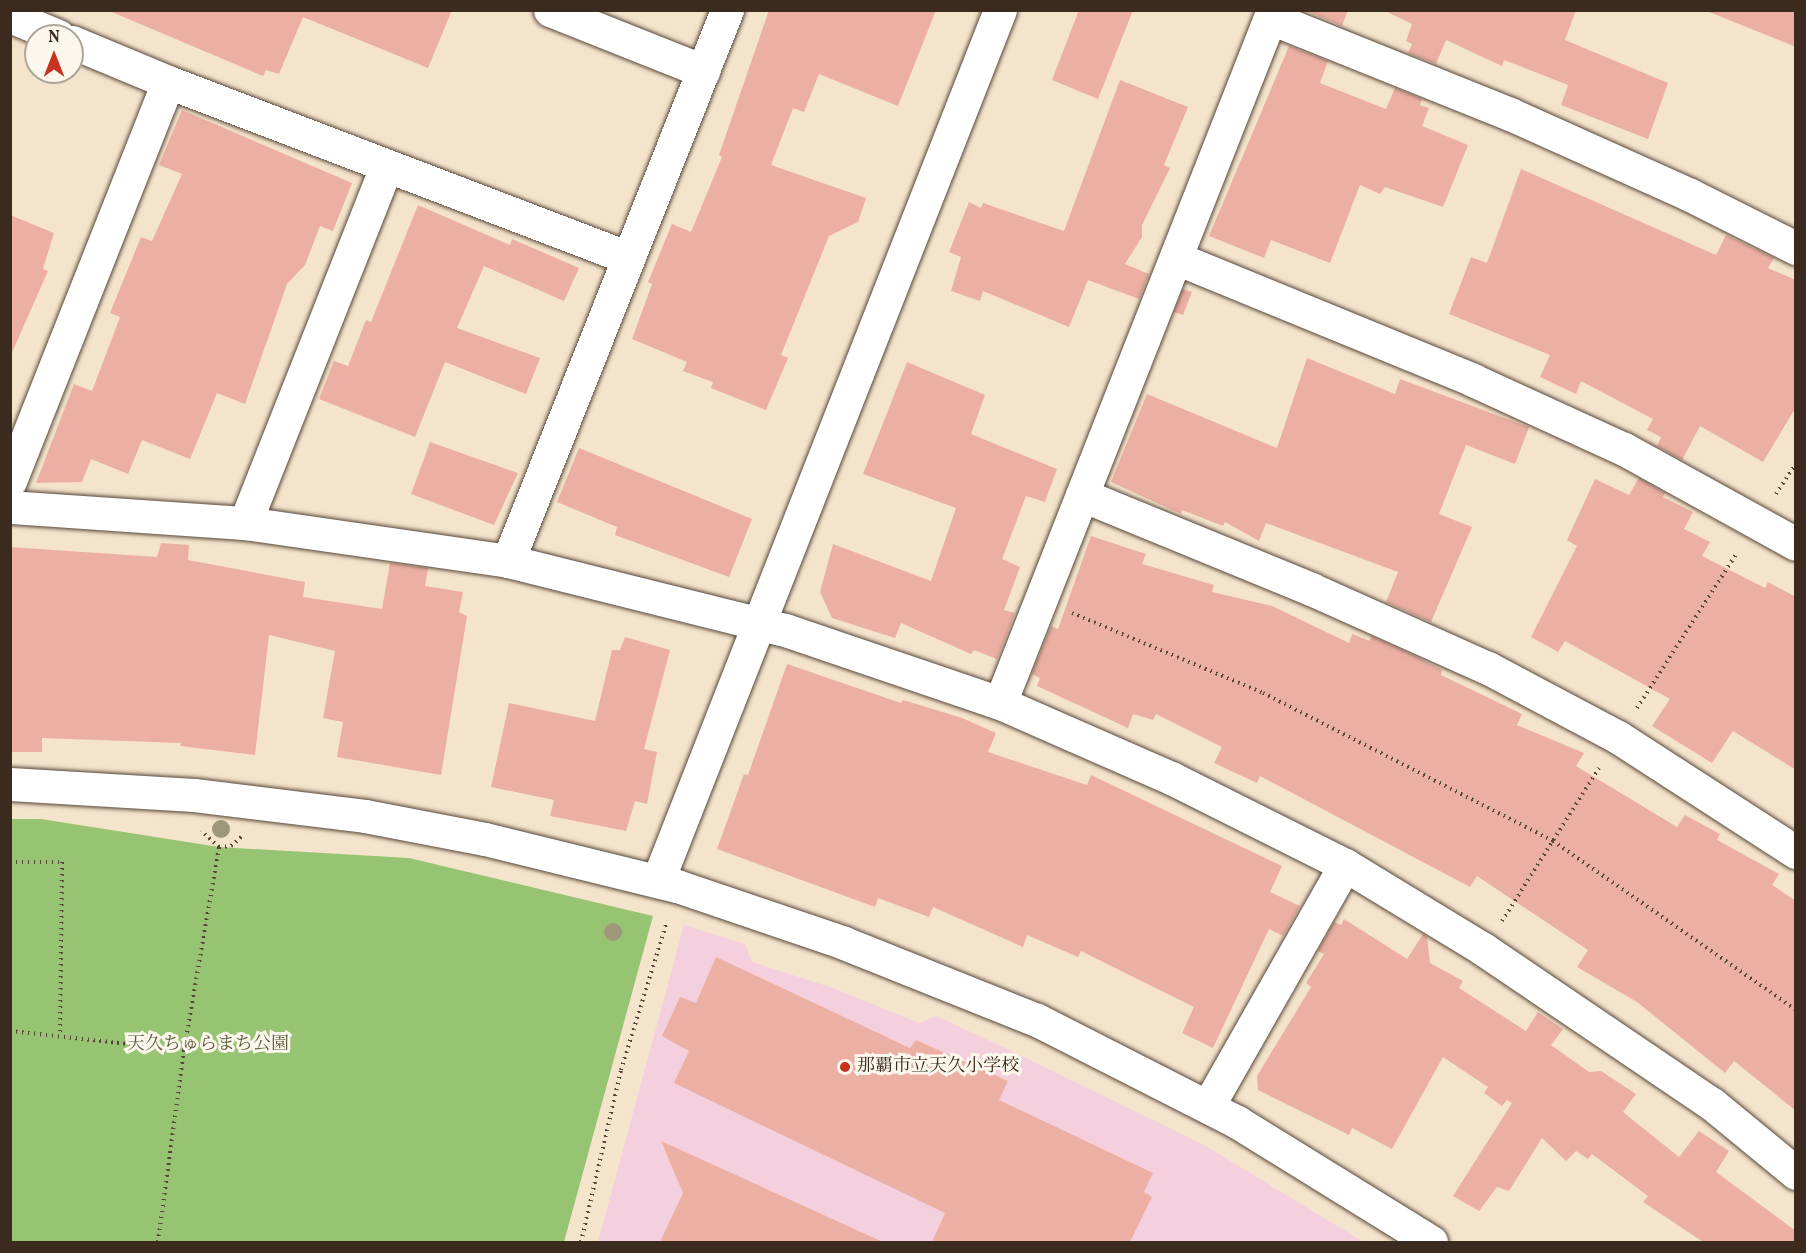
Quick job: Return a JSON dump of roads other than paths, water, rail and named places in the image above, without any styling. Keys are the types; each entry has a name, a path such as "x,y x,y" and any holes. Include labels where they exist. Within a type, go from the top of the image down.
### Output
{"street":[{"path":"550,10 703,71"},
{"path":"508,561 727,10"},
{"path":"668,883 759,623 1000,10"},
{"path":"1000,703 1272,14 1521,118 1690,195 1796,248"},
{"path":"10,16 29,24"},
{"path":"84,47 386,167 629,258"},
{"path":"10,481 168,82"},
{"path":"245,523 386,167"},
{"path":"1176,258 1420,357 1623,449 1796,544"},
{"path":"1082,495 1311,589 1488,668 1618,737 1796,852"},
{"path":"10,507 245,523 508,561 759,623 1000,703 1173,779 1345,866 1483,949 1674,1078 1796,1173"},
{"path":"10,784 194,795 365,816 485,839 668,883 844,943 1037,1020 1208,1106 1300,1158 1431,1242"},
{"path":"1208,1106 1345,866"}],"place":[{"name":"那覇市立天久小学校","path":"845,1067"}],"park label":[{"name":"天久ちゅらまち公園","path":"208,1045"}]}
